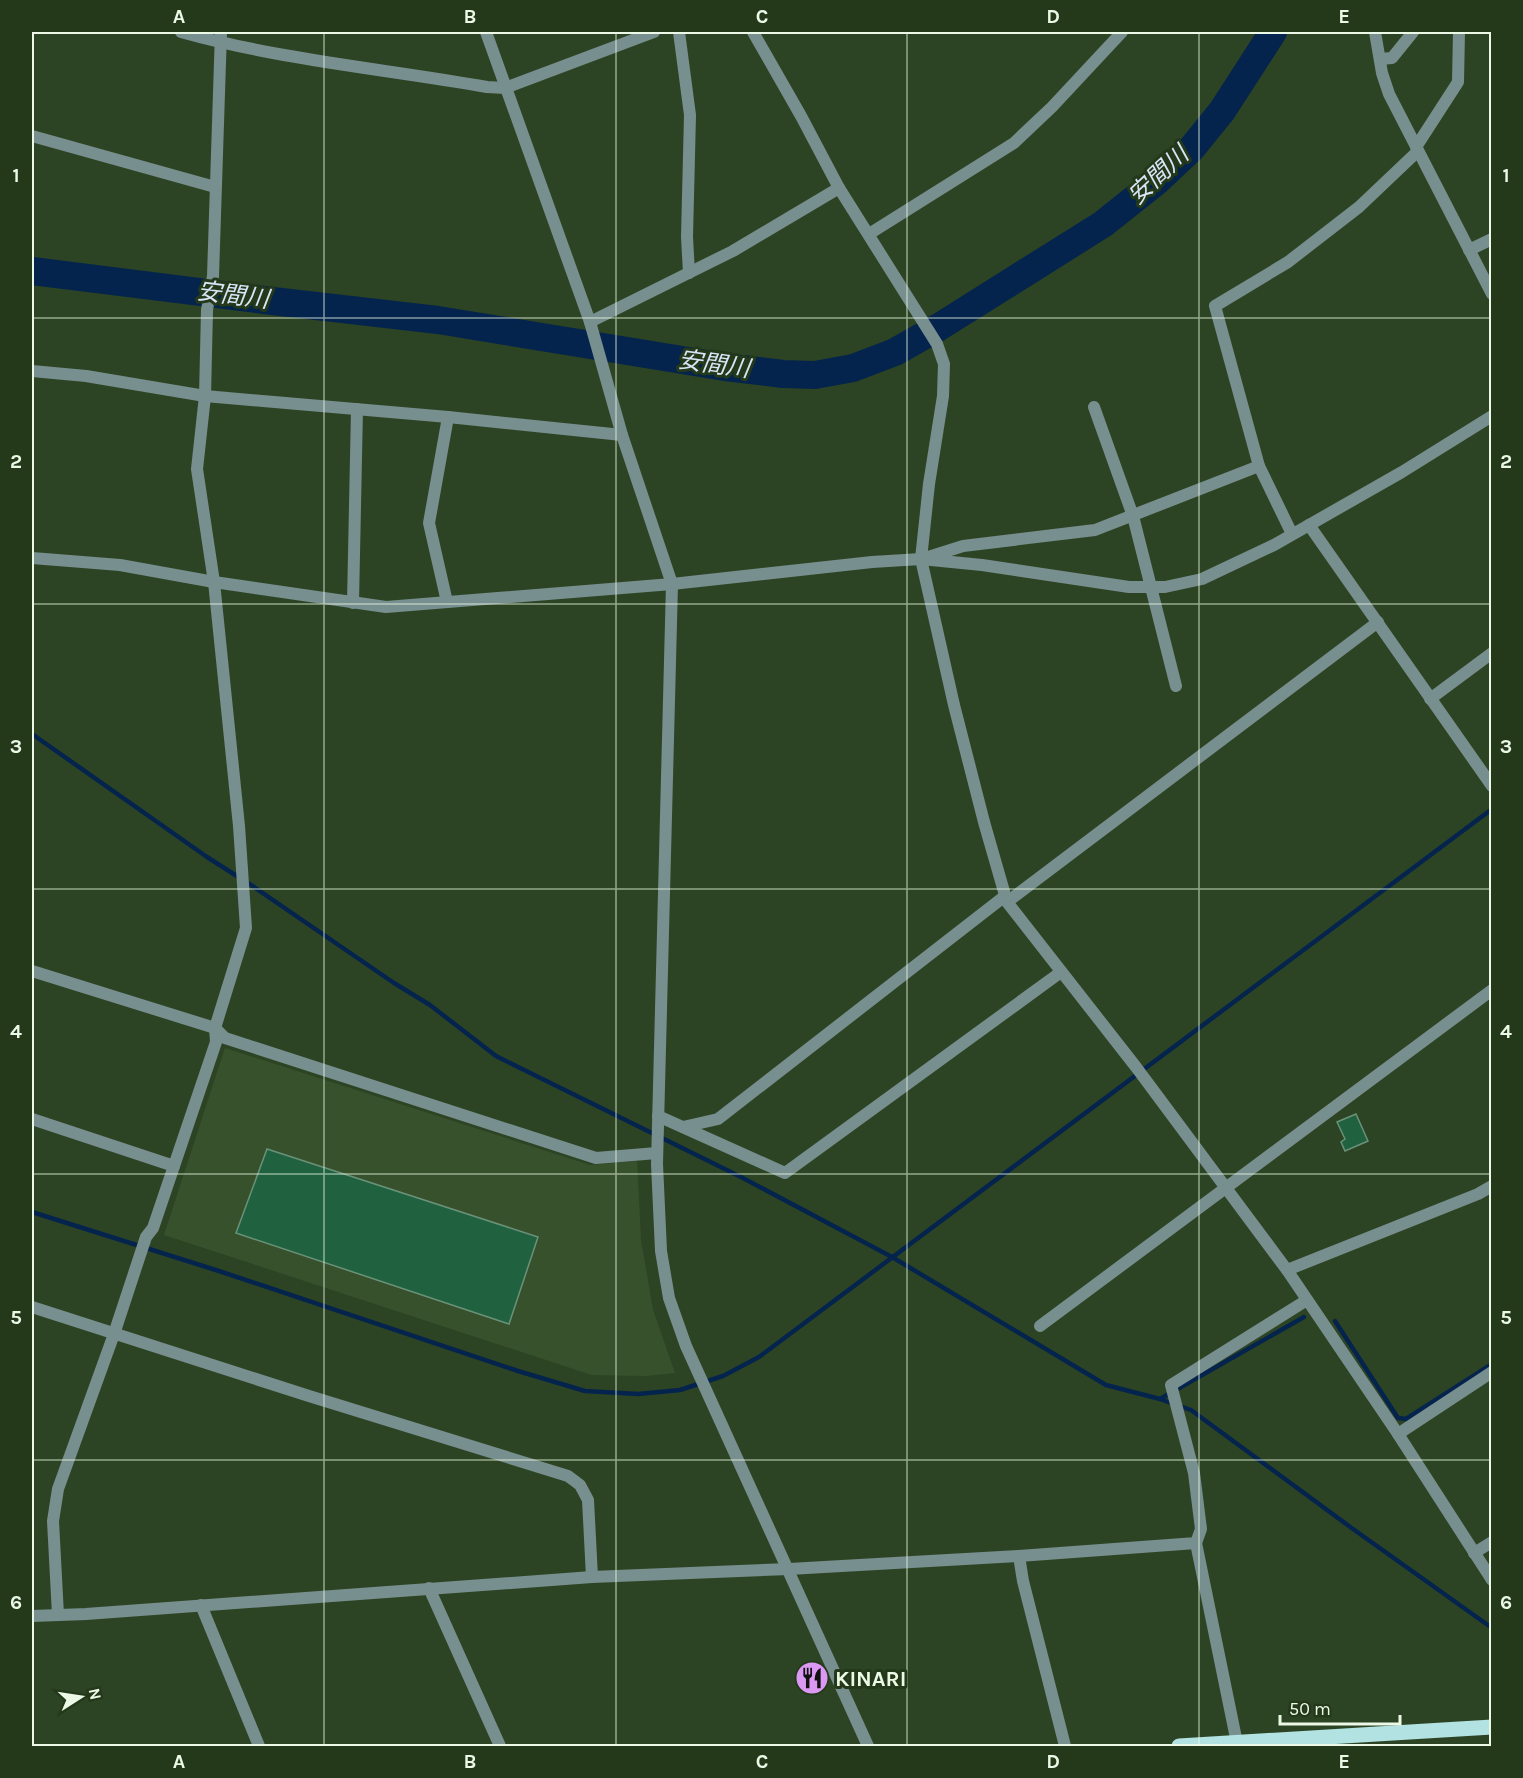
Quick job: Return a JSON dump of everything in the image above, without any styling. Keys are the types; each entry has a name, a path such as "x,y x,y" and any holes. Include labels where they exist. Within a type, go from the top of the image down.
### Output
{"main road":[{"path":"1179,1746 1491,1727"}],"street":[{"path":"181,32 221,37 487,87 505,88 654,32"},
{"path":"486,32 590,322 622,435 672,584 657,1120 661,1251 669,1298 686,1346 868,1746"},
{"path":"679,32 690,115 687,237 689,273"},
{"path":"753,32 839,188 937,344 944,364 943,396 929,484 921,559 954,705 1006,899 1145,1078 1287,1270 1398,1434 1491,1580"},
{"path":"869,234 1014,143 1122,32"},
{"path":"1376,32 1389,94 1491,294"},
{"path":"1380,59 1392,58 1413,32"},
{"path":"1292,534 1260,466 1215,306 1288,262 1359,207 1417,149 1458,82 1459,32"},
{"path":"58,1615 53,1521 58,1489 114,1335 146,1237 153,1228 216,1042 215,1028 246,928 239,826 214,582 197,469 205,396 207,310 213,276 221,37"},
{"path":"32,136 215,187"},
{"path":"590,322 733,251 839,188"},
{"path":"1469,250 1491,240"},
{"path":"32,371 86,376 205,396 622,435"},
{"path":"1094,407 1133,516 1176,686"},
{"path":"353,603 357,409"},
{"path":"32,558 120,565 214,582 386,607 672,584 872,562 921,559 1129,587 1165,587 1202,579 1292,534 1402,472 1491,416"},
{"path":"447,602 429,523 448,417"},
{"path":"921,559 963,546 1095,530 1260,466"},
{"path":"1309,525 1491,786"},
{"path":"683,1127 718,1119 1006,899 1378,622"},
{"path":"1430,699 1491,653"},
{"path":"32,971 215,1028 225,1038 596,1158 657,1150"},
{"path":"657,1120 683,1127 785,1173 1061,972"},
{"path":"1040,1326 1491,990"},
{"path":"32,1119 174,1166"},
{"path":"1287,1270 1478,1194 1491,1186"},
{"path":"1237,1743 1196,1543 1201,1529 1196,1484 1171,1385 1307,1300"},
{"path":"32,1307 114,1335 568,1476 580,1485 588,1500 592,1577"},
{"path":"1398,1434 1491,1372"},
{"path":"1474,1553 1491,1542"},
{"path":"32,1616 592,1577 789,1569 1196,1543"},
{"path":"1019,1556 1065,1746"},
{"path":"429,1588 500,1746"},
{"path":"201,1605 259,1746"}],"shaded area":[{"path":"225,1048 590,1165 637,1161 641,1240 653,1310 675,1373 646,1376 592,1375 164,1235"}],"building":[{"path":"1356,1114 1368,1141 1345,1151 1341,1142 1345,1139 1337,1122"},
{"path":"267,1149 538,1237 509,1324 236,1233"}],"waterway":[{"name":"安間川","path":"32,271 438,320 725,367 783,374 815,375 853,368 895,352 939,327 1103,224 1157,181 1192,148 1222,111 1273,32"},
{"path":"32,734 207,857 430,1005 496,1056 741,1177 892,1257 1106,1385 1160,1399 1191,1410 1492,1628"},
{"path":"32,1212 585,1391 638,1394 680,1390 723,1376 759,1357 1492,809"},
{"path":"1160,1399 1304,1317"},
{"path":"1335,1321 1398,1418 1406,1419 1492,1364"}],"place":[{"name":"KINARI","path":"812,1678"}]}
